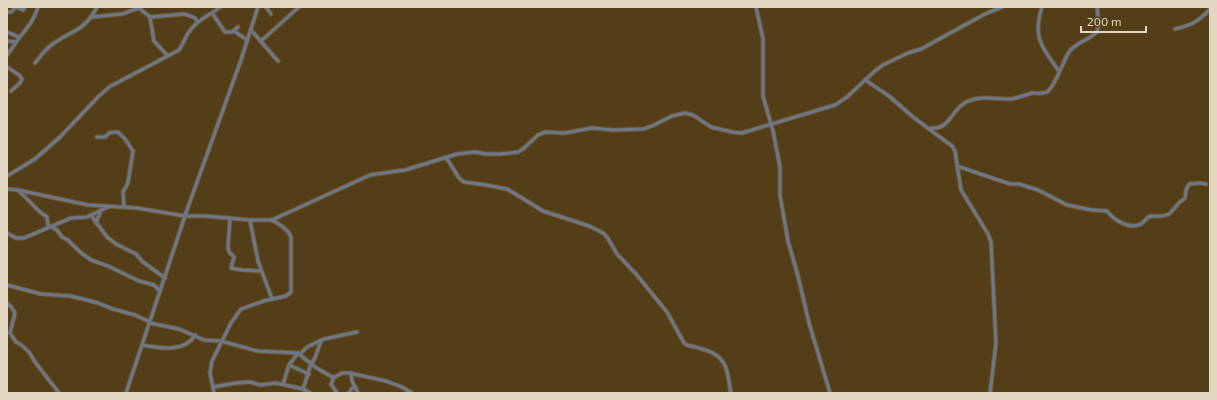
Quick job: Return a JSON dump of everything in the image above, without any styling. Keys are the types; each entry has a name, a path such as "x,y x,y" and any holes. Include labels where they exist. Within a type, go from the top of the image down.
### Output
{"street":[{"path":"7,12 11,12 16,7 24,10 25,7"},
{"path":"7,55 19,37 28,28 38,7"},
{"path":"35,64 48,48 82,28 92,17 97,7"},
{"path":"7,176 35,159 60,137 109,87 179,50 189,32 197,22 220,7"},
{"path":"126,393 185,216 258,7"},
{"path":"266,7 271,14"},
{"path":"261,41 278,28 299,7"},
{"path":"756,7 763,39 763,96 771,124 780,167 780,195 789,247 797,270 812,333 830,393"},
{"path":"7,189 29,192 88,205 124,206 156,210 185,216 272,220 370,175 406,170 445,157 469,152 490,154 517,152 523,149 543,132 565,133 589,128 613,130 643,129 680,113 691,114 711,126 739,133 771,124 835,105 852,94 884,65 908,53 922,49 985,14 1002,7"},
{"path":"1042,7 1038,21 1039,40 1043,49 1059,71"},
{"path":"929,128 940,128 961,105 972,100 990,97 1016,98 1047,92 1053,85 1070,50 1097,32 1099,24 1097,7"},
{"path":"92,17 122,14 139,8 150,17 154,41 167,55"},
{"path":"1175,29 1191,25 1201,19 1210,9"},
{"path":"212,13 225,32 234,31 238,27"},
{"path":"150,17 184,14 195,18 197,22"},
{"path":"251,30 278,61"},
{"path":"234,31 247,40"},
{"path":"7,32 19,37"},
{"path":"7,41 16,42"},
{"path":"7,67 19,75 22,79 11,91"},
{"path":"866,80 889,96 912,117 952,146 961,190 988,234 991,242 996,343 990,393"},
{"path":"97,137 105,137 109,133 119,133 133,151 128,184 123,192 124,206"},
{"path":"445,157 459,178 464,182 507,189 543,212 589,226 603,233 617,254 667,312 684,343 710,351 724,365 731,393"},
{"path":"957,166 1010,184 1019,184 1038,190 1066,204 1092,210 1107,211 1114,218 1130,225 1141,224 1151,216 1159,217 1170,214 1176,205 1185,198 1186,190 1189,184 1206,184"},
{"path":"18,190 47,217 47,224 50,227 57,230 80,252 91,260 108,266 138,281 154,285 160,291"},
{"path":"26,198 29,192"},
{"path":"7,233 16,238 24,238 71,218 91,215 108,206"},
{"path":"96,223 101,210"},
{"path":"91,215 103,233 112,241 136,254 143,262 165,278"},
{"path":"230,218 228,248 229,252 234,257 231,268 261,271"},
{"path":"250,220 255,250 261,271 272,299"},
{"path":"214,393 210,369 221,341 231,323 242,309 286,296 291,292 292,242 290,234 281,225 272,220"},
{"path":"7,286 41,294 70,296 88,300 135,315 150,322 179,328 207,340 221,341 257,351 299,353 325,374 334,377 342,373 351,373 386,381 402,387 412,393"},
{"path":"7,303 15,313 9,333 16,342 29,352 59,393"},
{"path":"283,384 289,365 299,353 307,347 332,337 357,332"},
{"path":"142,345 165,348 179,346 189,344 195,335"},
{"path":"303,389 311,364 315,358 321,341"},
{"path":"289,365 309,374"},
{"path":"351,373 352,381 358,393"},
{"path":"334,377 332,384 337,393"},
{"path":"213,387 222,384 247,382 260,385 276,382 303,389 310,393"},
{"path":"349,393 352,388 356,388"}]}
